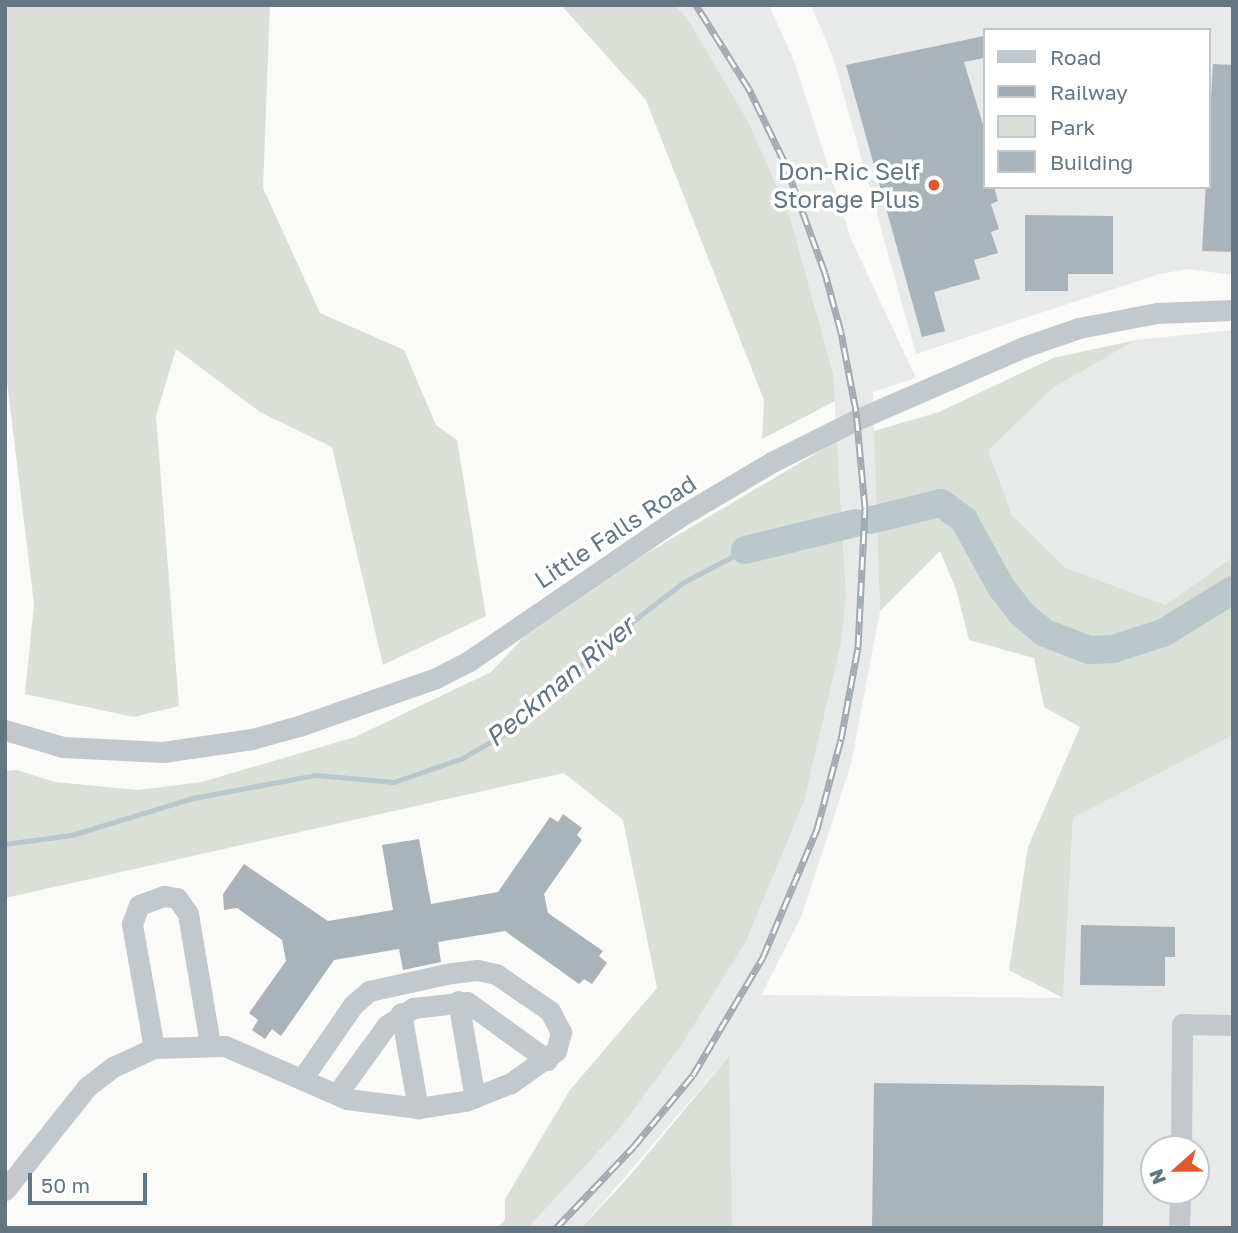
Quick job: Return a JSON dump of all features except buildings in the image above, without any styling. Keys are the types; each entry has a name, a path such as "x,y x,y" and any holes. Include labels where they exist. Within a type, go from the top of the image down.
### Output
{"street":[{"name":"Little Falls Road","path":"13,732 63,747 117,753 205,748 286,729 424,682 469,661 676,519 833,430 1070,331 1157,313 1233,310"},
{"path":"154,1048 132,923 139,905 163,896 177,898 188,914 210,1044"},
{"path":"5,1190 87,1087 113,1067 154,1048 210,1044 244,1052 302,1079 337,1094 369,1104 418,1108 475,1098 511,1083 547,1060 556,1051 561,1032 550,1012 496,974 477,970 369,991 353,1005 302,1079"},
{"path":"458,1001 475,1098"},
{"path":"337,1094 387,1025 401,1013 458,1001 475,1006 547,1060"},
{"path":"401,1013 418,1108"},
{"path":"1181,1135 1182,1024 1233,1024"},
{"path":"1179,1228 1180,1205"}],"shaded area":[{"path":"675,5 769,5 795,63 851,239 916,378 873,392 880,611 851,764 801,917 761,995 1063,998 1073,818 1233,735 1233,1228 732,1228 728,1057 581,1228 528,1228 620,1128 841,643 846,595 833,373 790,217 750,125"},
{"path":"811,5 1233,5 1233,275 1188,269 1159,274 916,354 833,57"},
{"path":"1233,330 1233,557 1167,605 1066,568 1012,515 987,450 1053,388 1136,340"}],"green space":[{"path":"5,5 270,5 263,188 320,313 404,350 436,425 457,440 486,616 383,665 332,447 260,412 176,349 156,416 179,706 134,717 25,694 34,604 5,365"},
{"path":"561,5 675,5 690,23 750,125 790,217 833,373 835,401 762,439 764,400 646,100"},
{"path":"1136,340 1053,388 988,450 1012,515 1066,568 1166,605 1233,557 1233,735 1073,818 1063,998 1009,970 1028,847 1080,727 1044,707 1034,658 969,640 956,589 940,551 880,611 874,431 939,412 1053,358"},
{"path":"837,441 846,595 841,643 804,801 746,941 680,1047 620,1128 528,1228 497,1228 505,1220 505,1199 570,1090 657,988 623,820 564,773 5,898 5,771 17,770 55,782 138,790 202,782 355,737 491,672 523,638 644,555"},
{"path":"729,1056 732,1228 581,1228 627,1179"}],"waterway":[{"name":"Peckman River","path":"871,520 941,503 964,520 1001,587 1022,614 1045,633 1089,650 1113,649 1163,633 1233,590"},
{"name":"Peckman River","path":"745,550 856,523"},
{"name":"Peckman River","path":"5,844 72,835 193,798 316,775 394,782 463,758 509,731 606,642 684,582 745,550"}],"railway":[{"path":"556,1228 634,1146 693,1075 763,957 817,829 841,739 858,647 865,508 856,411 841,332 825,273 784,161 749,89 696,5"}],"place":[{"name":"Don-Ric Self Storage Plus","path":"934,185"}]}
